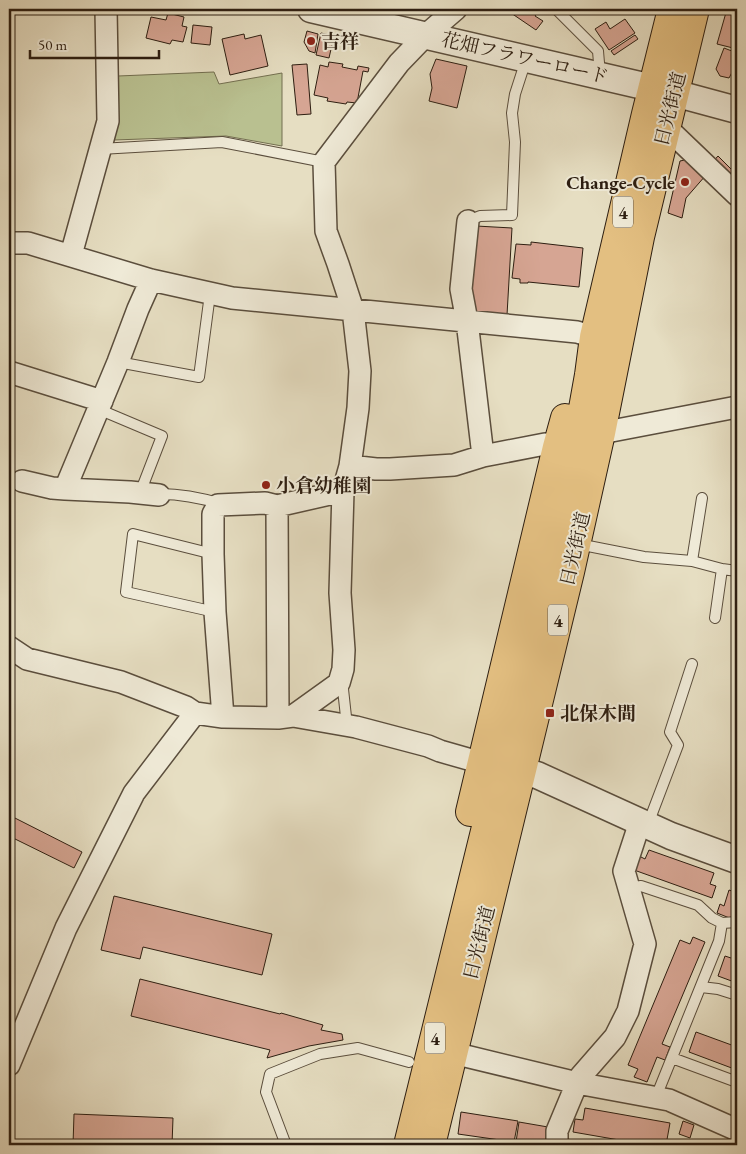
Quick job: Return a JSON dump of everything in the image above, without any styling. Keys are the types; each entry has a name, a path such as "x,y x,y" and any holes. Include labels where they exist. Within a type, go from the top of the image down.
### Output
{"highway":[{"name":"日光街道","path":"431,1145 576,544 601,433 640,237 666,127 663,90 672,9"},
{"name":"日光街道","path":"408,1145 569,487 594,337 663,90 695,9"},
{"name":"4","path":"389,1145 557,448 567,410 594,337"}],"street":[{"path":"70,255 108,121 106,9"},
{"name":"花畑フラワーロード","path":"311,9 663,90 737,110"},
{"path":"285,717 340,683 343,669 344,650 340,593 343,490 350,466 358,408 360,371 353,310 326,231 324,162 399,63 426,35 456,9"},
{"path":"666,127 737,195"},
{"path":"468,221 461,289 467,321 483,456"},
{"path":"9,243 28,243 152,280 232,298 577,332 594,337"},
{"path":"65,489 138,309 152,280"},
{"path":"9,372 100,405"},
{"path":"601,433 737,407"},
{"path":"350,466 376,469 454,465 483,456 545,444 557,448"},
{"path":"22,480 52,488 150,494"},
{"path":"223,717 215,612 213,514 218,505 265,503 277,506 343,490"},
{"path":"277,506 285,717"},
{"path":"9,647 27,659 121,682 186,707 195,714 223,717 285,717 347,726 428,746 482,763"},
{"path":"9,1065 66,928 134,793 195,714"},
{"path":"521,772 537,775 671,836 737,860"},
{"path":"559,1145 557,1142 557,1131 577,1083 615,1037 628,1012 645,944 624,871 644,824"},
{"path":"453,1053 577,1083 669,1100 737,1130"}],"lane":[{"path":"556,9 598,51 600,76"},
{"path":"468,221 480,216 512,215 515,142 512,113 526,59"},
{"path":"100,149 222,142 324,162"},
{"path":"118,362 199,377 210,294"},
{"path":"100,405 162,436 150,494 179,494 224,504"},
{"path":"692,561 702,498"},
{"path":"213,554 133,534 126,592 215,612"},
{"path":"576,544 644,557 692,561 737,571"},
{"path":"715,618 722,569"},
{"path":"644,824 678,745 670,732 692,664"},
{"path":"342,674 347,726"},
{"path":"629,888 641,886 698,905 712,918 722,923 737,922"},
{"path":"656,1098 719,941 722,923"},
{"path":"701,987 718,989 737,995"},
{"path":"286,1145 266,1092 270,1074 320,1054 358,1048 410,1062"},
{"path":"672,1058 737,1082"}],"green space":[{"path":"214,72 219,84 282,73 282,146 226,136 114,140 117,122 118,76"}],"building":[{"path":"514,9 540,9 535,16 543,21 536,30 511,13"},
{"path":"727,9 737,9 737,49 717,44"},
{"path":"168,13 184,17 182,26 187,27 183,42 172,40 170,44 146,38 151,17 166,20"},
{"path":"625,19 635,33 609,50 595,29 606,22 610,29"},
{"path":"193,25 212,27 210,45 191,43"},
{"path":"307,31 318,34 315,53 309,51 304,42"},
{"path":"321,33 334,36 329,58 316,55"},
{"path":"244,34 245,39 261,35 268,66 230,75 222,39"},
{"path":"635,35 638,39 614,55 611,51"},
{"path":"724,48 737,53 737,63 729,78 720,76 716,69"},
{"path":"436,59 467,66 457,108 429,101 432,88 430,74"},
{"path":"329,62 343,64 342,67 357,70 358,66 369,68 368,72 363,71 357,103 347,102 346,104 327,101 328,98 314,95 320,65 328,67"},
{"path":"307,64 311,114 297,115 292,65"},
{"path":"718,156 736,174 729,181 711,164"},
{"path":"689,159 706,175 686,198 682,218 668,213 680,161"},
{"path":"476,226 512,228 507,315 474,314 471,295"},
{"path":"531,242 583,248 579,287 528,282 520,283 520,279 512,278 516,244 531,245"},
{"path":"9,815 82,852 74,868 9,836"},
{"path":"649,850 714,873 710,884 716,886 712,898 634,870 639,856 645,859"},
{"path":"729,890 737,893 737,910 735,909 732,919 717,913 720,904 724,906"},
{"path":"114,896 272,934 262,975 143,947 140,959 101,950"},
{"path":"693,937 705,942 662,1044 670,1047 665,1060 657,1057 647,1082 634,1077 638,1069 628,1065 680,940 690,944"},
{"path":"725,956 737,960 737,983 718,976"},
{"path":"140,979 323,1025 321,1030 342,1034 343,1040 309,1046 267,1058 270,1050 131,1016"},
{"path":"696,1032 737,1047 737,1070 689,1052"},
{"path":"585,1108 670,1123 666,1145 648,1145 573,1132 575,1119 583,1120"},
{"path":"461,1112 518,1121 514,1142 458,1134"},
{"path":"74,1114 173,1118 172,1145 73,1145"},
{"path":"683,1121 694,1125 690,1138 679,1134"},
{"path":"519,1122 548,1127 546,1145 525,1141 525,1144 516,1142"},
{"path":"696,1141 707,1145 694,1145"}],"place":[{"name":"吉祥","path":"311,41"},
{"name":"Change-Cycle","path":"685,182"},
{"name":"小倉幼稚園","path":"266,485"},
{"name":"北保木間","path":"550,713"}]}
